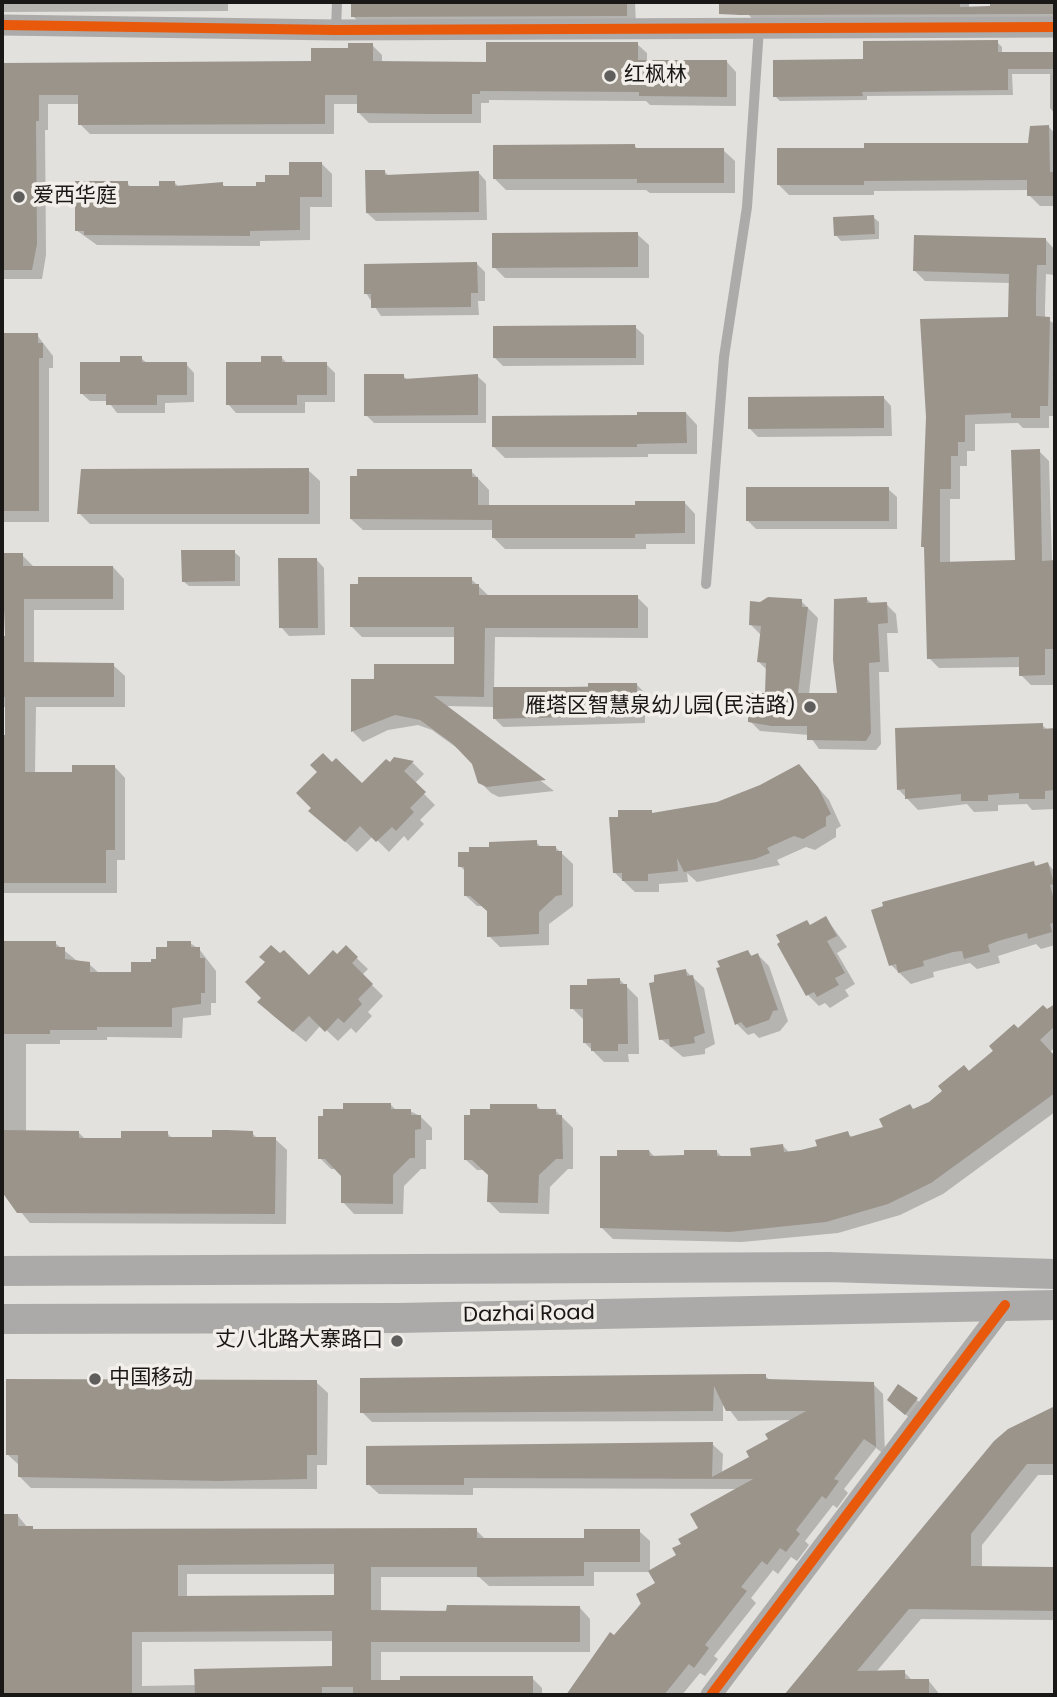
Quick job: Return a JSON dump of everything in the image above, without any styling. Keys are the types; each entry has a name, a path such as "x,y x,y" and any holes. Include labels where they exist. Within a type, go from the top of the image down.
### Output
{"main road":[{"path":"2,1271 828,1267 1055,1274"},
{"name":"Dazhai Road","path":"2,1320 397,1318 1055,1305"}],"street":[{"path":"2,25 336,30 1055,27"},
{"path":"710,1695 1005,1305"}],"lane":[{"path":"336,30 337,2"},
{"path":"706,584 724,357 747,207 759,28"}],"building":[{"path":"351,2 627,2 627,16 351,17"},
{"path":"719,2 960,2 960,7 990,6 990,2 1055,2 1055,14 740,15 719,14"},
{"path":"998,40 998,52 1055,52 1055,69 1008,69 1008,90 862,92 863,96 773,97 773,60 863,59 863,41"},
{"path":"486,42 638,42 638,60 727,60 727,97 639,96 639,92 480,91 480,94 472,94 472,114 430,114 357,113 357,95 325,95 325,124 78,125 78,95 39,95 39,121 36,121 37,244 32,270 2,270 2,63 311,61 311,48 348,48 348,43 373,43 373,61 486,62"},
{"path":"1049,125 1050,172 1055,172 1055,196 1027,196 1027,180 864,181 864,185 777,185 777,148 864,148 864,143 1028,143 1030,126"},
{"path":"635,144 635,148 724,148 724,183 637,183 637,179 493,179 493,145"},
{"path":"289,162 322,162 322,197 300,197 300,230 250,231 250,236 84,235 84,231 75,231 75,181 128,181 128,186 159,186 159,181 175,181 175,186 223,182 223,186 256,186 256,182 265,182 265,175 289,175"},
{"path":"365,170 385,170 385,175 479,171 479,212 366,213"},
{"path":"874,215 875,234 834,236 833,217"},
{"path":"638,232 638,267 492,268 492,233"},
{"path":"914,235 1046,238 1046,265 1037,265 1036,316 1050,317 1048,406 1040,406 1040,418 1011,418 1011,413 965,415 965,442 958,442 958,456 951,456 951,489 940,489 940,562 1015,560 1011,450 1040,449 1042,561 1055,560 1055,649 1045,649 1045,675 1019,676 1019,657 927,659 924,547 921,547 926,417 920,319 1008,317 1009,274 913,271"},
{"path":"477,262 478,293 471,293 471,307 371,308 371,294 364,294 364,264"},
{"path":"636,325 636,358 493,358 493,326"},
{"path":"2,333 38,333 38,343 43,343 43,358 39,358 39,511 2,511"},
{"path":"120,356 142,356 142,362 187,362 187,395 157,395 157,405 106,405 106,394 80,394 80,362 120,362"},
{"path":"261,356 282,356 282,362 327,362 327,395 297,395 297,405 226,405 226,362 261,362"},
{"path":"364,374 404,374 404,379 478,374 478,415 364,416"},
{"path":"884,396 884,428 748,429 748,397"},
{"path":"637,412 686,412 687,443 637,444 637,447 492,447 492,416 637,415"},
{"path":"309,468 309,514 77,514 81,469"},
{"path":"357,469 472,469 472,477 478,477 478,505 635,505 635,501 685,501 685,533 635,534 635,538 492,538 492,520 350,519 350,476 357,476"},
{"path":"746,487 889,487 889,521 746,521"},
{"path":"181,550 235,550 235,581 182,582"},
{"path":"2,553 23,553 23,566 113,566 113,599 24,599 24,662 114,663 114,697 25,697 25,772 72,772 72,765 115,765 115,850 106,850 106,883 2,883 2,735 5,735 5,697 2,697 2,636 5,636"},
{"path":"278,558 317,558 318,628 279,628"},
{"path":"358,577 472,577 472,584 479,584 479,595 638,595 638,628 485,628 484,697 434,696 546,780 487,787 478,783 472,764 453,744 420,720 395,715 351,732 351,679 374,679 374,664 454,664 454,627 350,627 350,584 358,584"},
{"path":"768,597 802,599 802,607 808,607 798,693 837,693 833,660 834,599 867,597 867,603 887,602 888,623 878,624 880,662 869,663 871,733 866,741 807,740 807,726 771,726 748,722 748,693 765,693 766,663 757,662 761,626 749,625 750,601 760,602"},
{"path":"588,683 637,683 637,715 493,719 493,687 588,687"},
{"path":"1043,723 1043,729 1055,728 1054,790 1045,791 1045,799 1019,799 1019,793 988,795 988,801 961,801 961,794 905,799 905,789 897,790 895,728"},
{"path":"323,753 332,762 336,758 362,783 386,759 390,762 394,757 414,761 404,771 426,792 410,808 414,812 396,831 392,827 376,842 360,826 345,842 308,811 311,808 296,793 317,772 310,765"},
{"path":"799,764 818,787 831,814 826,817 826,826 803,839 794,836 767,848 770,853 755,859 684,872 677,858 678,871 648,874 648,881 622,881 622,873 613,873 609,817 618,817 618,810 652,810 652,813 717,802 760,785"},
{"path":"537,840 537,846 556,846 556,851 562,851 562,895 556,896 539,912 539,934 487,937 487,911 470,896 464,896 464,867 458,867 458,852 469,852 469,847 489,847 489,842"},
{"path":"1034,861 1035,866 1048,862 1054,884 1050,885 1055,904 1055,922 1050,924 1052,932 1028,939 1027,933 998,941 988,945 990,952 964,959 962,951 953,952 923,961 924,966 898,973 896,964 889,966 871,910 883,906 882,902"},
{"path":"826,916 837,936 827,941 845,973 835,978 839,985 817,997 814,992 806,996 777,944 780,942 776,935 807,920 810,925"},
{"path":"2,941 56,941 56,947 65,947 65,959 90,962 90,972 131,972 131,962 151,962 151,959 156,959 156,947 167,947 167,941 191,941 191,947 200,947 200,958 205,958 205,993 201,993 201,1004 172,1008 172,1027 97,1027 97,1030 50,1030 50,1034 2,1034"},
{"path":"271,945 280,953 284,950 309,975 333,950 337,954 346,945 358,957 352,963 373,984 358,999 362,1004 344,1023 338,1018 325,1032 309,1016 293,1032 257,1002 261,998 245,982 265,962 259,957"},
{"path":"748,950 751,956 758,953 778,1010 773,1011 769,1020 746,1028 741,1022 735,1025 716,968 720,967 717,961"},
{"path":"686,969 687,976 693,975 705,1033 694,1037 695,1043 670,1047 669,1039 659,1040 649,983 654,982 654,975"},
{"path":"620,978 620,984 627,984 628,1044 618,1044 618,1051 591,1051 591,1043 583,1043 583,1009 570,1009 570,985 587,985 587,979"},
{"path":"1055,1004 1055,1026 1040,1040 1055,1056 1055,1093 931,1183 888,1204 826,1222 730,1232 600,1228 600,1156 617,1156 617,1150 649,1150 650,1156 684,1155 684,1150 717,1150 717,1156 751,1156 750,1148 783,1144 784,1152 801,1150 817,1146 815,1140 848,1131 850,1137 883,1127 879,1119 910,1104 913,1109 929,1102 942,1091 938,1086 964,1065 969,1071 993,1051 989,1046 1014,1024 1018,1028 1043,1005 1047,1009"},
{"path":"343,1103 391,1103 391,1109 411,1109 411,1115 421,1115 421,1129 415,1130 415,1158 410,1158 393,1175 393,1204 341,1203 341,1176 325,1159 318,1159 318,1116 323,1116 323,1109 343,1109"},
{"path":"490,1104 537,1104 537,1109 556,1109 556,1115 562,1115 563,1159 556,1159 539,1175 538,1203 487,1202 488,1175 472,1160 464,1160 464,1115 470,1115 470,1109 490,1109"},
{"path":"2,1130 79,1131 79,1138 121,1138 121,1131 168,1131 168,1137 212,1137 212,1130 253,1131 253,1137 276,1137 275,1214 17,1213 2,1192"},
{"path":"766,1374 766,1379 874,1382 876,1447 864,1439 834,1479 839,1481 826,1499 822,1496 796,1530 800,1534 786,1552 780,1548 767,1565 762,1561 741,1587 747,1591 705,1645 709,1648 694,1668 689,1664 664,1695 566,1695 610,1632 614,1635 641,1604 636,1594 655,1583 648,1571 676,1555 672,1548 681,1544 678,1539 698,1528 690,1514 753,1479 464,1478 464,1485 366,1485 366,1446 713,1442 712,1477 749,1457 746,1451 768,1439 765,1434 806,1411 726,1411 714,1386 713,1411 360,1413 360,1378"},
{"path":"6,1379 317,1380 317,1455 307,1455 307,1479 218,1481 18,1477 18,1455 6,1455"},
{"path":"898,1384 918,1398 905,1415 887,1400"},
{"path":"1055,1406 1055,1464 1027,1464 971,1534 971,1566 1055,1567 1055,1611 909,1609 857,1671 905,1670 905,1679 929,1679 929,1695 784,1695 994,1441 1008,1429"},
{"path":"2,1514 18,1514 18,1526 33,1526 33,1529 477,1528 477,1538 584,1538 584,1529 640,1529 640,1562 584,1562 584,1576 477,1577 477,1567 371,1567 371,1610 446,1611 447,1605 580,1606 580,1642 371,1642 371,1680 400,1680 400,1676 533,1676 533,1695 353,1695 353,1687 322,1687 322,1695 195,1695 194,1669 332,1666 332,1631 132,1632 132,1695 2,1695","holes":["334,1564 334,1595 178,1596 178,1565"]}],"cycle path":[{"path":"2,25 336,30 1055,27"},
{"path":"711,1695 1005,1305"}],"place":[{"name":"红枫林","path":"610,76"},
{"name":"爱西华庭","path":"19,197"},
{"name":"雁塔区智慧泉幼儿园(民洁路)","path":"810,707"},
{"name":"丈八北路大寨路口","path":"397,1341"},
{"name":"中国移动","path":"95,1379"}]}
